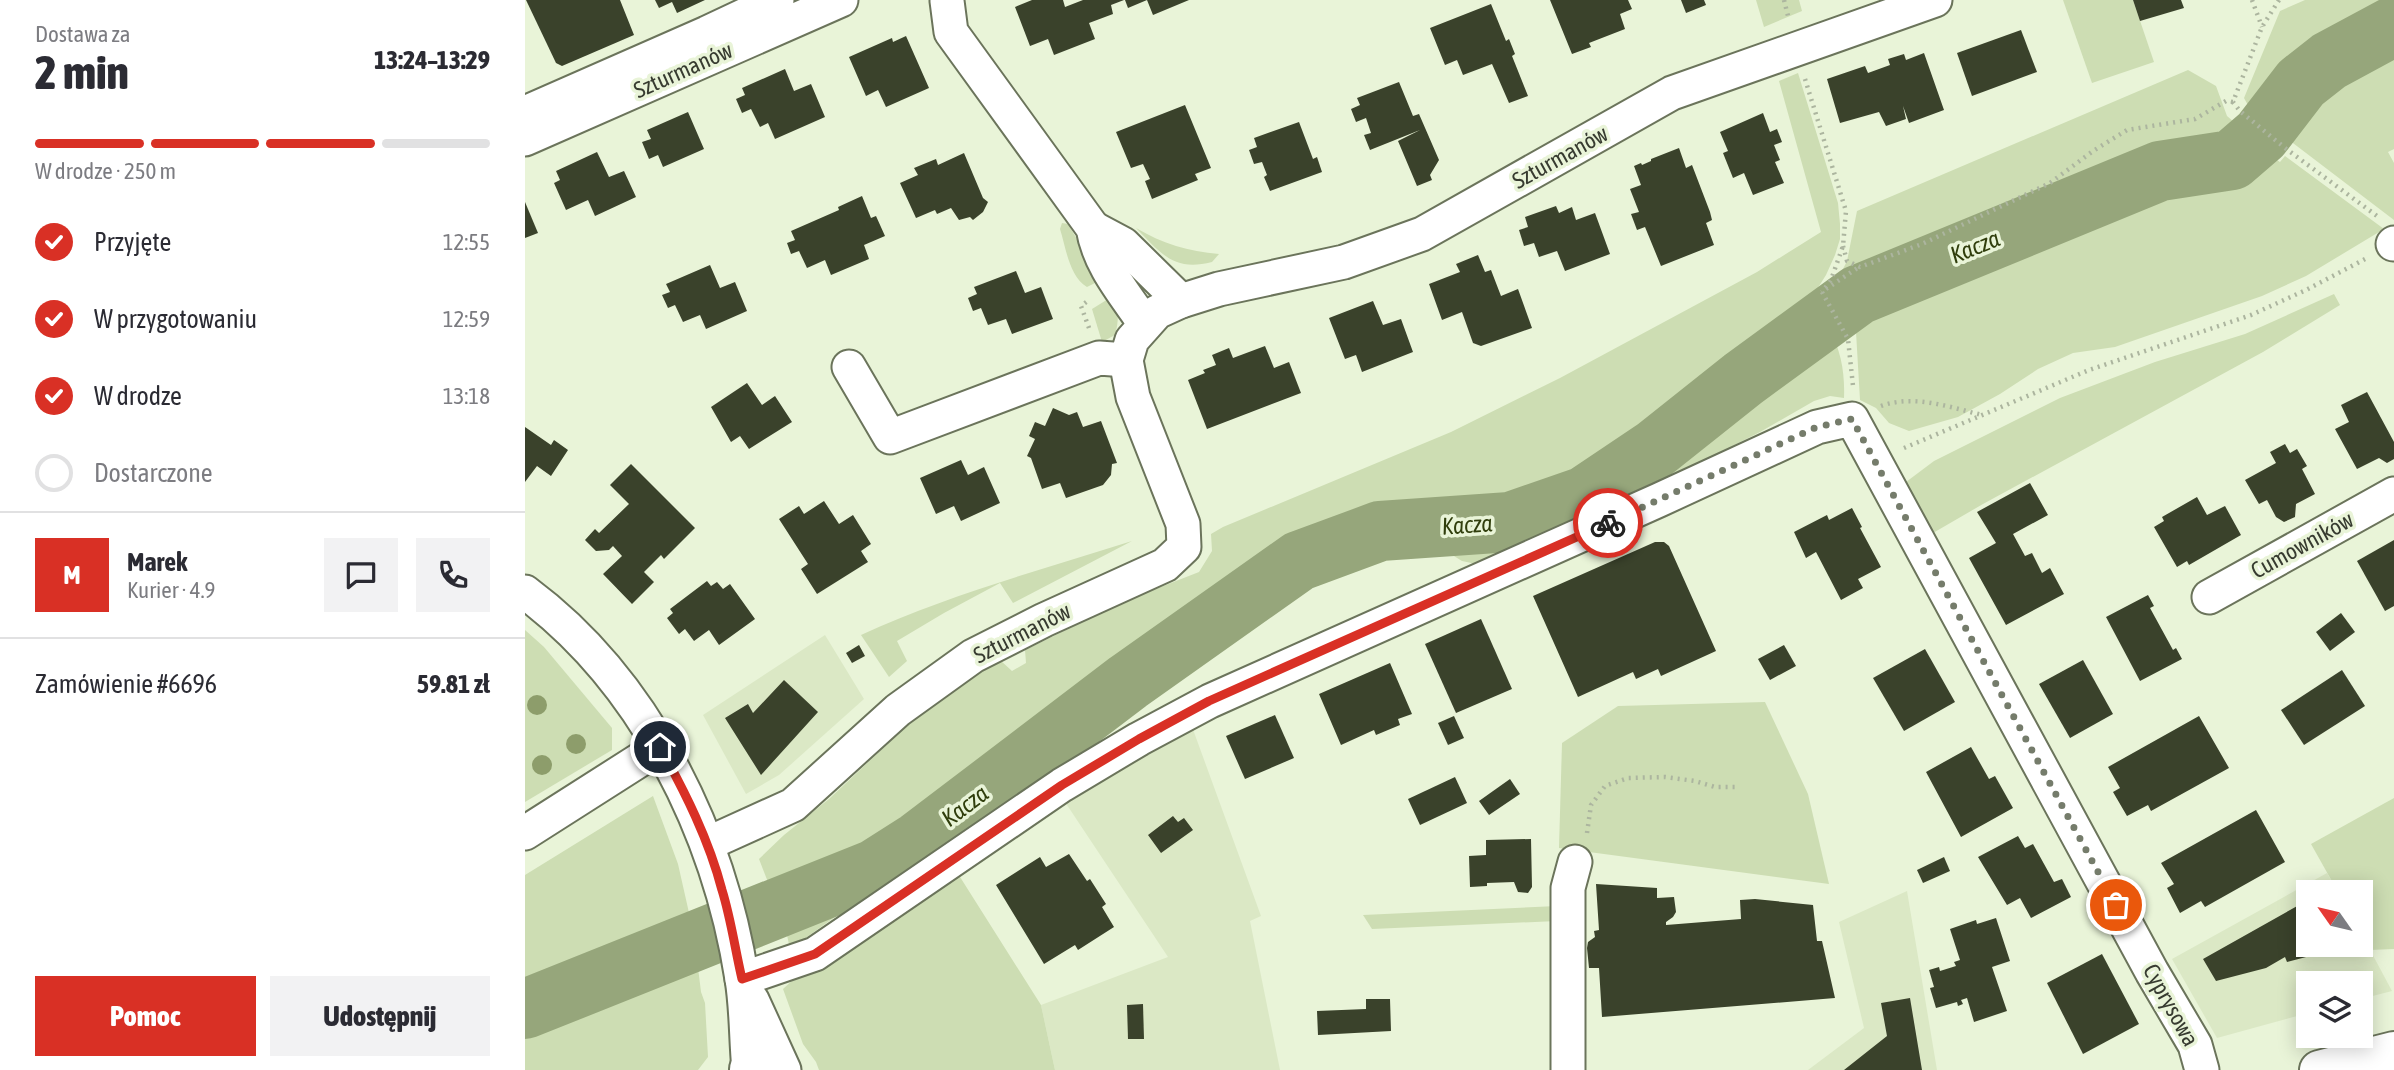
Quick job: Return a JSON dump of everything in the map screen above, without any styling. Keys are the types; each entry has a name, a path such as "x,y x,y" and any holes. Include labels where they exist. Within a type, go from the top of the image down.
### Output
{"main road":[{"path":"2319,1070 2394,1051"}],"street":[{"name":"Szturmanów","path":"525,113 777,0"},
{"name":"Szturmanów","path":"525,139 841,0"},
{"path":"947,0 951,32 1093,228 1123,244 1181,301"},
{"name":"Szturmanów","path":"707,844 793,805 898,710 973,656 1044,620 1165,565 1184,547 1183,524 1133,397 1126,360 1132,340 1157,312 1219,289 1344,262 1422,234 1672,93 1935,0"},
{"path":"1093,228 1102,262 1145,324"},
{"path":"849,367 890,437 1100,358 1126,360"},
{"path":"741,974 815,954 1062,785 1209,701 1665,498 1817,427 1852,419"},
{"name":"Cyprysowa","path":"1852,419 2195,1045 2202,1070"},
{"name":"Cumowników","path":"2209,597 2394,494"},
{"path":"525,592 574,635 624,690 679,782 707,844 722,890 741,974 749,1070"},
{"path":"525,833 660,747"},
{"path":"1568,1070 1568,888 1575,862"},
{"path":"741,974 784,1070"}],"path":[{"path":"1784,0 1846,211 1843,246 1831,280 1822,292"},
{"path":"2252,0 2262,27"},
{"path":"2233,102 2262,27 2279,0"},
{"path":"1822,292 1860,267 1922,244 2050,183 2127,130 2195,119 2225,101 2233,102 2240,111 2390,236 2306,290 2251,315 2089,370 1876,461"},
{"path":"1843,246 1847,261 1860,267"},
{"path":"1822,292 1848,339 1854,390 1852,419 1884,405 1906,400 1982,415"},
{"path":"1575,862 1585,846 1591,805 1605,786 1628,778 1665,777 1715,787 1736,787"}],"shaded area":[{"path":"1756,0 1799,0 1802,11 1764,27"},
{"path":"2063,0 2133,0 2154,62 2092,83"},
{"path":"2305,0 2394,0 2394,16 2320,59 2297,79 2266,120 2250,109 2244,98 2280,11"},
{"path":"2394,35 2394,149 2388,152 2394,163 2394,220 2276,130 2306,91 2321,78"},
{"path":"2188,70 2216,86 2227,116 2249,135 2227,152 2171,158 2071,195 1887,278 1856,282 1836,294 1833,289 1847,261 1857,211"},
{"path":"1798,73 1838,203 1840,239 1826,275 1814,294 1823,312 1656,439 1603,474 1534,505 1480,507 1431,504 1380,510 1326,531 1270,562 1229,588 1216,607 1191,630 1197,647 1173,676 1059,745 925,853 790,949 785,926 759,859 829,799 926,708 1000,660 1012,671 1026,663 1025,650 1125,601 1199,572 1212,551 1211,534 1223,527 1451,432 1560,378 1757,272 1821,232 1779,81"},
{"path":"2258,147 2280,162 2285,156 2384,229 2306,276 2262,296 2115,347 2073,353 2038,369 1958,417 1909,431 1889,423 1876,408 1860,400 1856,332 1845,319 1935,273 2163,182 2237,167"},
{"path":"1062,223 1068,224 1094,268 1097,282 1087,287 1076,276 1069,261 1060,229"},
{"path":"1136,228 1176,246 1219,254 1212,262 1177,262 1161,252"},
{"path":"2334,294 2340,305 2263,352 1933,533 1906,482 1934,461 2060,398 2155,362 2245,334"},
{"path":"1113,296 1118,320 1115,335 1102,342 1092,309"},
{"path":"1829,328 1841,362 1844,398 1830,396 1814,401 1681,472 1476,564 1462,561 1436,545 1417,542 1523,526 1583,505 1641,470 1753,380"},
{"path":"1132,541 1013,603 1000,583 944,613 897,641 907,661 889,677 861,635 961,595"},
{"path":"525,630 544,647 612,728 612,750 525,802"},
{"path":"825,635 864,699 779,775 746,794 703,715"},
{"path":"1765,702 1808,794 1829,884 1559,848 1562,743 1618,706"},
{"path":"1191,724 1261,916 1250,921 1280,1070 1055,1070 1041,1005 1168,957 1063,799"},
{"path":"653,796 678,864 694,935 701,992 705,1003 708,1057 698,1070 525,1070 525,875"},
{"path":"2394,798 2394,949 2373,950 2373,880 2331,880 2311,844"},
{"path":"955,869 1041,1005 1055,1070 819,1070 803,1044 783,989 796,977"},
{"path":"2327,873 2331,880 2314,880"},
{"path":"2296,890 2296,957 2373,955 2392,991 2373,996 2373,971 2296,971 2296,1016 2217,1038 2172,959"},
{"path":"1907,891 1937,1070 1808,1070 1864,1028 1839,922"},
{"path":"1557,906 1557,921 1372,929 1363,915"}],"building":[{"path":"526,0 620,0 634,35 562,66 556,63"},
{"path":"655,0 705,0 677,13 672,2 659,8"},
{"path":"1032,0 1063,0 1065,7 1083,0 1124,0 1111,5 1113,14 1089,23 1095,39 1054,55 1048,39 1030,46 1015,7"},
{"path":"1125,0 1147,0 1128,8"},
{"path":"1147,0 1189,0 1153,15"},
{"path":"1550,0 1628,0 1632,9 1620,14 1625,29 1589,43 1591,47 1572,54"},
{"path":"1681,0 1704,0 1706,5 1686,13"},
{"path":"2133,0 2181,0 2184,8 2140,21"},
{"path":"1491,4 1506,41 1509,39 1515,54 1512,56 1528,96 1509,103 1492,64 1463,75 1457,60 1445,65 1430,28"},
{"path":"2021,30 2037,72 1972,96 1957,53"},
{"path":"906,36 929,88 886,107 878,90 866,96 849,57 892,38 893,42"},
{"path":"1924,53 1944,110 1909,123 1903,106 1906,119 1886,126 1879,112 1840,123 1827,79 1865,66 1868,73 1890,65 1888,59 1904,54 1906,60"},
{"path":"785,69 794,91 811,84 825,117 775,139 768,123 760,127 751,109 742,113 736,99 745,95 742,88"},
{"path":"1399,82 1413,116 1419,114 1439,160 1430,175 1432,180 1417,186 1398,141 1420,130 1370,150 1364,135 1371,133 1366,118 1356,122 1351,109 1360,105 1357,98"},
{"path":"1185,105 1211,168 1195,174 1198,180 1152,199 1145,181 1150,179 1143,164 1131,168 1116,132"},
{"path":"688,112 704,149 663,167 658,155 649,159 642,142 651,139 647,130"},
{"path":"1763,113 1770,132 1777,129 1782,142 1774,145 1780,160 1775,162 1784,183 1753,195 1744,173 1733,178 1723,153 1728,151 1720,132"},
{"path":"1299,122 1313,159 1317,157 1322,172 1270,191 1262,162 1254,164 1249,150 1257,147 1254,138"},
{"path":"1679,148 1686,168 1692,165 1710,212 1712,220 1706,223 1714,245 1661,266 1645,227 1637,230 1631,214 1639,212 1630,189 1641,185 1634,166"},
{"path":"597,152 609,177 624,171 636,197 595,216 588,200 566,210 554,183 560,180 556,171"},
{"path":"964,153 983,198 988,202 983,212 973,220 970,217 959,220 951,208 937,214 935,210 916,218 900,183 918,175 914,168 936,159 938,165"},
{"path":"862,196 871,218 876,216 885,236 864,245 869,259 831,275 825,260 807,268 799,251 791,254 787,243 795,240 791,231 839,210 838,207"},
{"path":"525,202 538,233 525,238"},
{"path":"1556,206 1559,213 1572,207 1576,220 1595,213 1610,254 1565,271 1557,251 1539,257 1534,243 1524,246 1519,230 1528,227 1525,217"},
{"path":"1478,255 1485,272 1491,270 1501,296 1518,289 1532,328 1481,346 1473,343 1462,312 1442,320 1429,284 1460,272 1456,264"},
{"path":"710,265 720,288 735,282 747,311 706,329 700,315 683,322 675,305 668,308 662,295 670,292 666,284"},
{"path":"1016,271 1025,293 1041,287 1053,319 1012,334 1006,319 988,325 981,308 973,311 968,298 977,294 974,287"},
{"path":"1373,301 1383,325 1401,319 1413,352 1362,372 1356,355 1345,359 1329,318"},
{"path":"1265,346 1274,368 1289,362 1301,393 1207,429 1188,380 1216,365 1212,355 1229,348 1233,358"},
{"path":"747,383 762,405 775,396 792,422 749,449 740,436 731,442 711,407"},
{"path":"2367,392 2394,442 2394,459 2387,463 2379,458 2357,469 2335,429 2349,422 2341,405"},
{"path":"1053,408 1069,415 1077,412 1083,427 1101,421 1117,463 1112,464 1111,475 1103,485 1066,498 1060,483 1042,489 1031,458 1027,456 1035,439 1029,436 1035,422 1045,426"},
{"path":"525,427 551,445 554,440 568,450 551,476 537,466 525,482"},
{"path":"2285,444 2290,453 2297,449 2307,466 2302,469 2315,494 2296,504 2295,517 2284,522 2276,517 2267,500 2259,504 2245,480 2276,463 2270,452"},
{"path":"961,460 968,475 984,467 1000,503 961,521 954,506 936,514 920,478"},
{"path":"631,464 695,528 664,559 661,555 644,572 654,582 632,604 603,574 622,556 613,546 609,550 596,551 585,540 595,529 599,533 629,504 610,485"},
{"path":"2030,483 2048,515 2013,534 2025,556 2032,553 2042,573 2050,568 2064,594 2006,625 1969,558 1996,543 1977,512"},
{"path":"2197,497 2207,515 2225,506 2241,535 2189,565 2187,561 2177,567 2154,527 2164,521 2162,517"},
{"path":"824,501 839,524 853,515 871,544 861,551 868,562 817,594 801,569 808,564 779,519 799,506 804,514"},
{"path":"1852,508 1881,567 1858,579 1863,588 1841,600 1816,552 1806,558 1794,532 1827,515 1829,520"},
{"path":"2394,540 2394,606 2385,611 2357,561"},
{"path":"1655,542 1664,542 1669,546 1716,651 1661,676 1658,669 1636,679 1633,672 1578,697 1533,596"},
{"path":"707,581 711,586 717,582 723,589 730,584 755,619 719,645 709,630 694,641 685,629 679,634 667,618 673,613 670,609"},
{"path":"2148,595 2154,606 2150,608 2173,650 2176,648 2182,659 2140,681 2106,617"},
{"path":"2341,613 2355,632 2330,651 2316,632"},
{"path":"1481,619 1512,689 1456,713 1425,644"},
{"path":"859,645 865,656 852,663 846,653"},
{"path":"1784,645 1796,666 1770,680 1758,659"},
{"path":"1925,649 1955,702 1904,731 1873,678"},
{"path":"2083,660 2113,714 2070,738 2039,684"},
{"path":"1390,663 1412,714 1398,719 1400,725 1376,735 1374,730 1341,745 1319,694"},
{"path":"2342,670 2365,706 2304,745 2281,710"},
{"path":"784,680 818,712 761,775 725,718 748,704 753,713"},
{"path":"1275,715 1294,758 1245,779 1226,736"},
{"path":"1454,716 1464,738 1448,745 1438,723"},
{"path":"2199,716 2229,768 2151,811 2148,805 2127,816 2113,792 2120,788 2108,767"},
{"path":"1971,747 1989,779 1995,776 2013,808 1961,837 1926,772"},
{"path":"1455,777 1467,803 1420,825 1408,799"},
{"path":"1510,779 1520,794 1489,815 1479,801"},
{"path":"2256,810 2285,862 2205,907 2201,901 2180,913 2167,888 2174,884 2161,863"},
{"path":"1173,816 1178,822 1184,818 1193,830 1161,853 1148,835"},
{"path":"2018,836 2025,848 2033,844 2054,882 2062,879 2071,897 2031,918 2020,898 2007,905 1978,857"},
{"path":"1531,839 1532,887 1528,893 1518,892 1514,882 1470,887 1469,856 1486,855 1486,840"},
{"path":"1069,854 1106,904 1102,907 1114,927 1078,950 1075,945 1044,964 996,885 1040,857 1046,867"},
{"path":"1944,857 1950,871 1923,883 1917,870"},
{"path":"1596,884 1657,888 1657,898 1674,897 1676,912 1666,925 1741,919 1740,900 1813,905 1817,941 1822,941 1835,998 1602,1017 1599,968 1589,968 1587,948 1588,942 1595,937 1594,931 1599,930"},
{"path":"2296,907 2296,957 2306,957 2287,962 2285,957 2266,968 2216,981 2203,959"},
{"path":"1996,918 2010,961 1992,967 2007,1011 1974,1022 1967,998 1961,1000 1963,1004 1958,1006 1957,1002 1936,1008 1930,988 1934,987 1929,970 1939,967 1940,971 1956,966 1954,962 1960,960 1950,929 1976,920 1977,924"},
{"path":"2102,954 2139,1024 2083,1054 2047,983"},
{"path":"1910,998 1922,1070 1844,1070 1887,1036 1881,1003"},
{"path":"1366,999 1390,999 1391,1031 1318,1035 1317,1011 1366,1009"},
{"path":"1143,1004 1144,1039 1128,1039 1127,1005"}],"waterway":[{"name":"Kacza","path":"525,1009 875,869 919,841 1128,682 1299,561 1380,531 1510,522 1585,496 1655,449 1743,379 1858,295 2160,171 2232,160 2261,135 2301,83 2329,61 2394,26"}],"way so far":[{"path":"1608,523 1817,427 1852,419 2116,905"}],"route":[{"path":"660,747 707,844 722,890 742,979 815,954 1062,785 1209,701 1608,523"}]}
